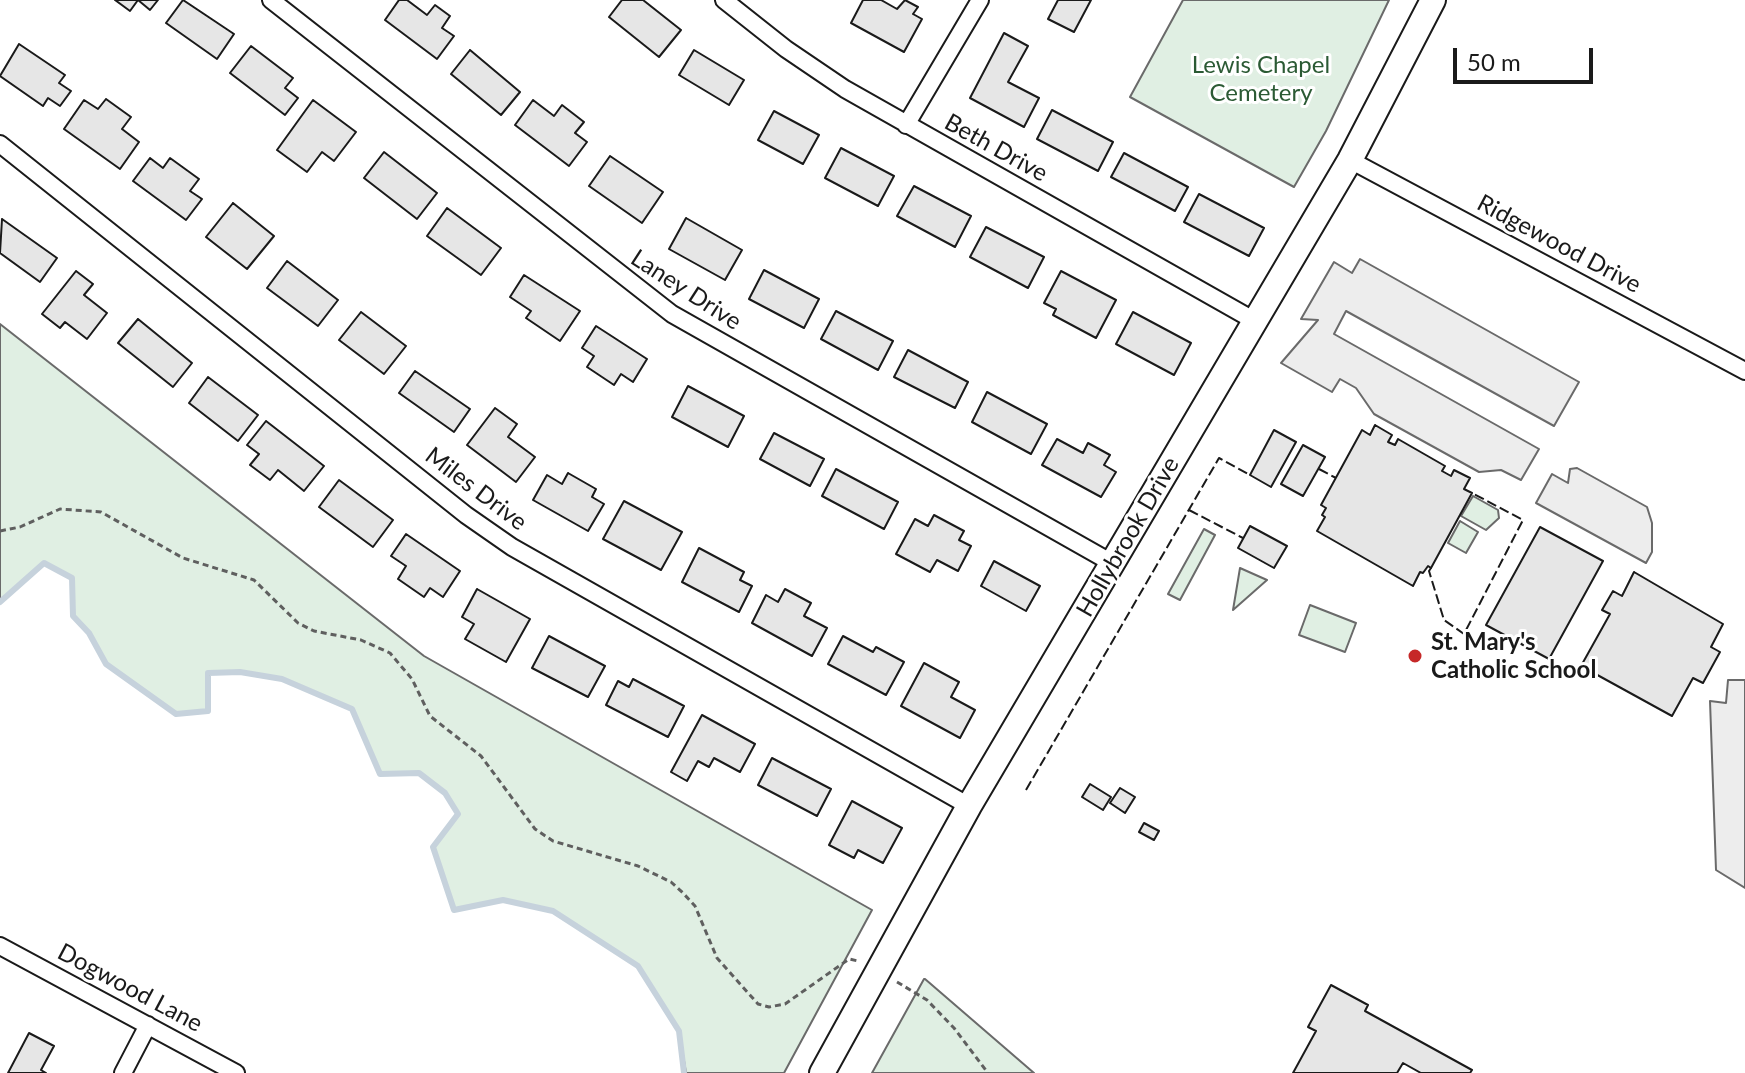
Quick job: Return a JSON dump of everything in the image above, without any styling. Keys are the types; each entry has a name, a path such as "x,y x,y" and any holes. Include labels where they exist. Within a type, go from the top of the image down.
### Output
{"main road":[{"name":"Hollybrook Drive","path":"822,1073 969,806 1350,160 1433,0"}],"street":[{"name":"Laney Drive","path":"271,0 672,314 1112,563"},
{"name":"Beth Drive","path":"724,0 814,70 1255,321"},
{"path":"906,125 980,0"},
{"name":"Miles Drive","path":"0,144 466,515 512,547 969,806"},
{"name":"Ridgewood Drive","path":"1350,160 1745,371"},
{"name":"Dogwood Lane","path":"0,946 236,1073"},
{"path":"123,1073 148,1025"}],"path":[{"path":"0,531 20,527 60,509 101,512 183,558 254,580 298,623 314,631 361,640 390,653 412,679 430,716 481,756 535,829 553,841 638,866 671,882 683,893 695,906 717,958 758,1004 769,1007 785,1004 849,959 855,960"},
{"path":"895,981 927,1000 988,1073"}],"green space":[{"name":"Lewis Chapel Cemetery","path":"1183,0 1389,0 1326,131 1294,187 1130,97"},
{"path":"0,324 424,656 872,910 784,1073 686,1073 679,1031 638,966 553,911 503,900 454,910 433,847 458,814 445,793 419,773 380,774 352,709 282,679 239,672 209,674 208,711 176,714 106,664 89,633 73,616 72,578 43,564 0,602"},
{"path":"1473,496 1498,510 1499,518 1486,530 1461,516"},
{"path":"1460,521 1478,532 1466,553 1448,543"},
{"path":"1204,529 1215,535 1180,600 1168,594"},
{"path":"1240,568 1267,580 1233,610"},
{"path":"1310,605 1356,623 1345,652 1299,635"},
{"path":"925,979 1034,1073 872,1073"}],"shaded area":[{"path":"1360,259 1579,382 1554,426 1346,311 1334,334 1539,449 1521,480 1501,470 1479,472 1374,414 1356,388 1340,379 1332,392 1281,363 1318,320 1301,319 1334,262 1352,273"},
{"path":"1577,468 1647,507 1652,523 1652,552 1646,563 1536,503 1552,474 1568,483 1570,469"},
{"path":"1728,680 1745,680 1745,888 1716,870 1710,701 1726,703"}],"building":[{"path":"115,0 138,0 130,11"},
{"path":"138,0 158,0 150,10"},
{"path":"183,0 234,34 217,59 166,23"},
{"path":"399,0 407,0 427,15 435,5 450,16 442,28 454,36 437,59 385,20"},
{"path":"622,0 643,0 681,30 659,57 609,17"},
{"path":"863,0 881,0 897,9 905,0 918,7 913,14 922,19 904,52 851,23"},
{"path":"1058,0 1091,0 1074,32 1048,19"},
{"path":"1004,33 1028,46 1008,82 1039,98 1024,127 970,98"},
{"path":"19,44 65,75 59,83 71,91 60,106 48,98 43,106 0,76"},
{"path":"251,46 293,78 285,88 298,98 285,115 230,73"},
{"path":"470,50 520,92 501,115 451,74"},
{"path":"694,50 744,80 729,105 679,75"},
{"path":"106,99 131,117 122,129 139,142 120,169 64,129 84,100 98,109"},
{"path":"313,100 356,132 334,161 322,152 307,172 277,150"},
{"path":"533,100 554,116 562,105 584,122 575,133 587,142 569,166 515,125"},
{"path":"1052,110 1113,142 1098,171 1037,139"},
{"path":"774,111 819,135 803,164 758,140"},
{"path":"841,148 894,176 878,206 825,178"},
{"path":"384,152 437,193 417,219 364,178"},
{"path":"1124,153 1188,187 1175,211 1111,177"},
{"path":"610,156 663,192 642,223 589,186"},
{"path":"150,158 163,168 170,158 199,179 190,191 202,199 186,220 133,181"},
{"path":"914,186 971,216 955,247 897,216"},
{"path":"1199,194 1264,228 1249,256 1184,222"},
{"path":"233,203 274,236 247,269 206,237"},
{"path":"447,208 501,248 481,275 427,236"},
{"path":"686,218 742,250 725,280 669,249"},
{"path":"2,219 57,258 40,282 0,253"},
{"path":"986,227 1044,257 1028,288 970,257"},
{"path":"287,261 338,300 318,326 267,288"},
{"path":"764,270 819,299 804,328 749,299"},
{"path":"76,271 93,284 84,295 107,313 87,339 65,322 60,328 42,314"},
{"path":"1061,271 1116,300 1096,338 1053,315 1056,309 1044,303"},
{"path":"524,275 580,311 560,341 526,318 531,311 510,297"},
{"path":"836,311 893,341 878,370 821,339"},
{"path":"361,312 406,346 384,374 339,340"},
{"path":"1133,312 1191,343 1174,375 1116,344"},
{"path":"138,319 192,363 173,387 118,343"},
{"path":"596,326 647,359 633,382 621,374 614,385 587,367 594,356 582,348"},
{"path":"908,350 968,382 955,408 894,377"},
{"path":"415,371 470,409 454,432 399,393"},
{"path":"208,377 258,415 238,441 189,403"},
{"path":"688,386 744,416 728,447 672,417"},
{"path":"987,392 1047,424 1031,454 972,422"},
{"path":"495,408 517,424 508,437 535,457 516,482 467,445"},
{"path":"266,421 324,466 304,491 278,470 270,480 250,465 259,454 247,445"},
{"path":"1375,425 1392,435 1388,442 1395,445 1398,439 1445,466 1442,471 1451,476 1454,470 1470,478 1464,489 1472,493 1431,568 1428,566 1423,573 1420,572 1413,586 1317,531 1325,517 1322,515 1326,508 1321,505 1362,430 1370,435"},
{"path":"1274,430 1296,442 1271,487 1250,475"},
{"path":"774,433 824,459 810,486 760,459"},
{"path":"1057,439 1083,453 1088,443 1110,455 1104,465 1116,472 1101,497 1042,465"},
{"path":"1303,445 1325,457 1303,496 1281,484"},
{"path":"836,469 898,502 884,529 822,496"},
{"path":"568,473 596,489 592,497 604,504 588,531 533,500 547,475 562,484"},
{"path":"339,480 393,520 373,547 319,507"},
{"path":"624,501 682,532 661,570 603,539"},
{"path":"934,515 964,531 959,540 971,546 958,571 937,560 930,572 896,554 915,519 928,526"},
{"path":"1250,526 1287,546 1274,568 1238,548"},
{"path":"1540,527 1603,561 1549,659 1486,625"},
{"path":"406,534 460,571 443,597 430,588 424,597 398,579 406,566 391,556"},
{"path":"699,548 744,572 740,580 752,586 739,612 682,582"},
{"path":"994,561 1040,586 1026,611 981,586"},
{"path":"1634,572 1723,624 1711,647 1720,652 1703,683 1693,678 1672,716 1581,666 1610,614 1602,610 1613,591 1622,596"},
{"path":"477,589 530,619 506,662 465,639 474,624 462,617"},
{"path":"785,589 811,603 804,616 827,628 812,656 752,623 766,595 778,602"},
{"path":"549,636 605,666 588,697 532,668"},
{"path":"843,636 873,652 876,647 904,662 886,695 828,664"},
{"path":"924,663 959,682 951,697 975,710 960,738 901,706"},
{"path":"633,679 684,706 668,737 606,705 618,681 629,687"},
{"path":"702,715 755,744 740,772 714,758 709,767 698,761 687,781 671,772"},
{"path":"772,758 831,789 817,816 758,785"},
{"path":"1090,784 1111,797 1103,810 1082,797"},
{"path":"1120,788 1135,797 1125,813 1110,803"},
{"path":"852,801 902,828 883,863 858,850 854,858 829,845"},
{"path":"1144,823 1159,831 1154,840 1139,832"},
{"path":"1331,985 1368,1005 1365,1011 1472,1070 1470,1073 1421,1073 1403,1063 1397,1073 1293,1073 1316,1031 1308,1027"},
{"path":"29,1033 54,1046 41,1070 46,1073 8,1073"}],"waterway":[{"path":"0,602 44,563 72,578 73,616 89,633 106,664 176,714 208,711 208,673 240,672 282,679 352,709 380,774 419,773 445,793 458,814 433,847 454,910 503,900 553,911 638,966 679,1031 684,1073"}],"fence":[{"path":"1026,790 1219,458 1250,475"},
{"path":"1319,469 1336,478"},
{"path":"1431,568 1429,571 1444,620 1464,634 1523,520 1472,493"},
{"path":"1189,510 1243,538"}],"place":[{"name":"St. Mary's Catholic School","path":"1415,656"}]}
